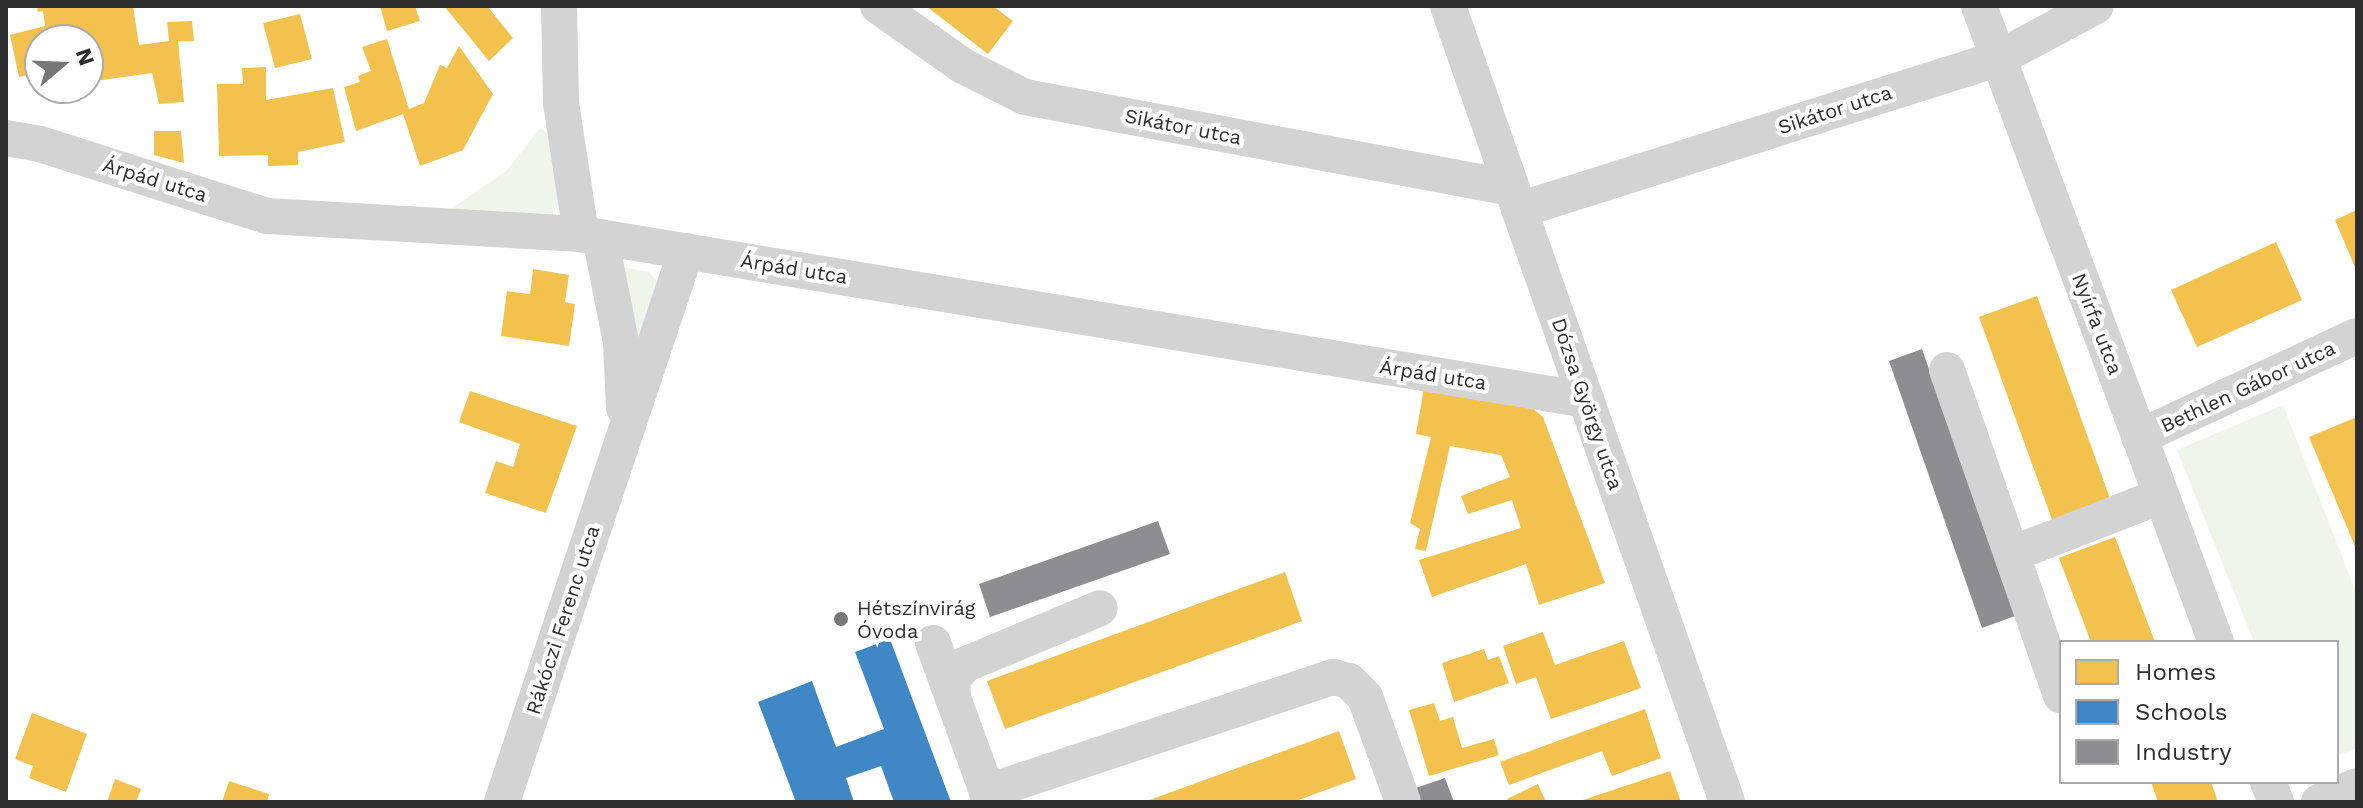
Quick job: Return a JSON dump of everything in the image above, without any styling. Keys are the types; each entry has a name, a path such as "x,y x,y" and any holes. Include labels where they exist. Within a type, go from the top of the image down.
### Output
{"street":[{"path":"559,6 561,103 590,236"},
{"name":"Sikátor utca","path":"878,6 963,66 1025,97 1515,199 1997,59 2096,6"},
{"name":"Dózsa György utca","path":"1448,6 1727,802"},
{"name":"Nyírfa utca","path":"1979,6 2215,640"},
{"name":"Árpád utca","path":"6,138 40,144 267,216 590,236 1586,400"},
{"name":"Rákóczi Ferenc utca","path":"590,236 621,342 623,438"},
{"name":"Rákóczi Ferenc utca","path":"502,802 686,251"},
{"name":"Bethlen Gábor utca","path":"2139,437 2355,344"},
{"path":"1947,370 2059,690"},
{"path":"2012,554 2161,496"},
{"path":"953,698 952,680 964,665 1100,608"},
{"path":"933,643 989,797 1333,677 1349,681 1365,697 1403,802"},
{"path":"2319,802 2357,786"}],"shaded area":[{"path":"540,128 547,133 559,202 551,219 451,209 507,170"},
{"path":"622,267 649,272 657,281 636,359"},
{"path":"2283,405 2357,595 2357,748 2339,755 2339,640 2253,640 2177,450"}],"building: Homes":[{"path":"37,6 133,6 139,45 169,41 167,22 192,21 194,41 178,41 184,102 159,104 152,73 104,80 104,24 45,24 43,11 38,12"},
{"path":"380,6 415,6 420,21 387,31"},
{"path":"444,6 487,6 513,38 489,61"},
{"path":"926,6 993,6 1013,21 988,54"},
{"path":"300,14 312,59 275,68 263,23"},
{"path":"24,31 24,76 19,77 10,35"},
{"path":"387,39 409,109 424,103 440,65 447,68 459,46 493,94 463,150 420,166 403,114 356,131 344,87 360,82 358,76 371,71 362,47"},
{"path":"266,67 266,100 333,88 345,142 298,152 298,165 268,166 268,155 219,156 217,84 243,84 242,68"},
{"path":"154,131 181,131 184,163 154,155"},
{"path":"2357,210 2357,272 2335,220"},
{"path":"2276,242 2302,300 2197,347 2171,290"},
{"path":"533,269 569,275 565,302 575,304 569,346 501,336 507,291 530,294"},
{"path":"2037,296 2112,504 2054,525 1979,317"},
{"path":"1424,388 1531,407 1543,417 1605,583 1539,605 1526,564 1432,597 1419,560 1521,528 1512,500 1468,514 1461,496 1510,477 1501,455 1450,446 1426,551 1415,549 1420,529 1410,523 1431,437 1416,434"},
{"path":"470,391 577,426 546,513 485,493 496,461 513,467 520,444 459,422"},
{"path":"2357,417 2357,551 2309,437"},
{"path":"2115,537 2154,640 2090,640 2059,558"},
{"path":"1285,572 1302,621 1005,729 987,681"},
{"path":"1543,632 1555,665 1624,641 1641,688 1551,719 1536,677 1516,684 1503,646"},
{"path":"1484,649 1488,660 1499,656 1509,683 1454,702 1442,663"},
{"path":"1434,703 1440,721 1453,717 1462,748 1494,739 1499,755 1429,776 1409,710"},
{"path":"1645,709 1661,758 1612,776 1602,751 1509,785 1500,762"},
{"path":"32,713 87,734 66,792 29,778 33,766 15,759"},
{"path":"1339,731 1356,779 1293,802 1144,802"},
{"path":"1670,771 1681,802 1580,802 1580,801"},
{"path":"115,779 141,789 136,802 107,802"},
{"path":"229,781 269,794 267,802 222,802"},
{"path":"1538,784 1546,802 1509,802 1507,799"},
{"path":"2152,784 2212,784 2218,802 2158,802"}],"building: Schools":[{"path":"890,639 951,802 894,802 881,766 846,778 854,802 796,802 758,702 812,681 836,747 884,729 855,652"}],"building: Industry":[{"path":"1922,349 2015,616 1982,628 1889,361"},
{"path":"1158,521 1170,554 990,617 979,584"},
{"path":"1445,778 1454,802 1411,802 1407,791"}],"place":[{"name":"Hétszínvirág Óvoda","path":"841,619"}]}
